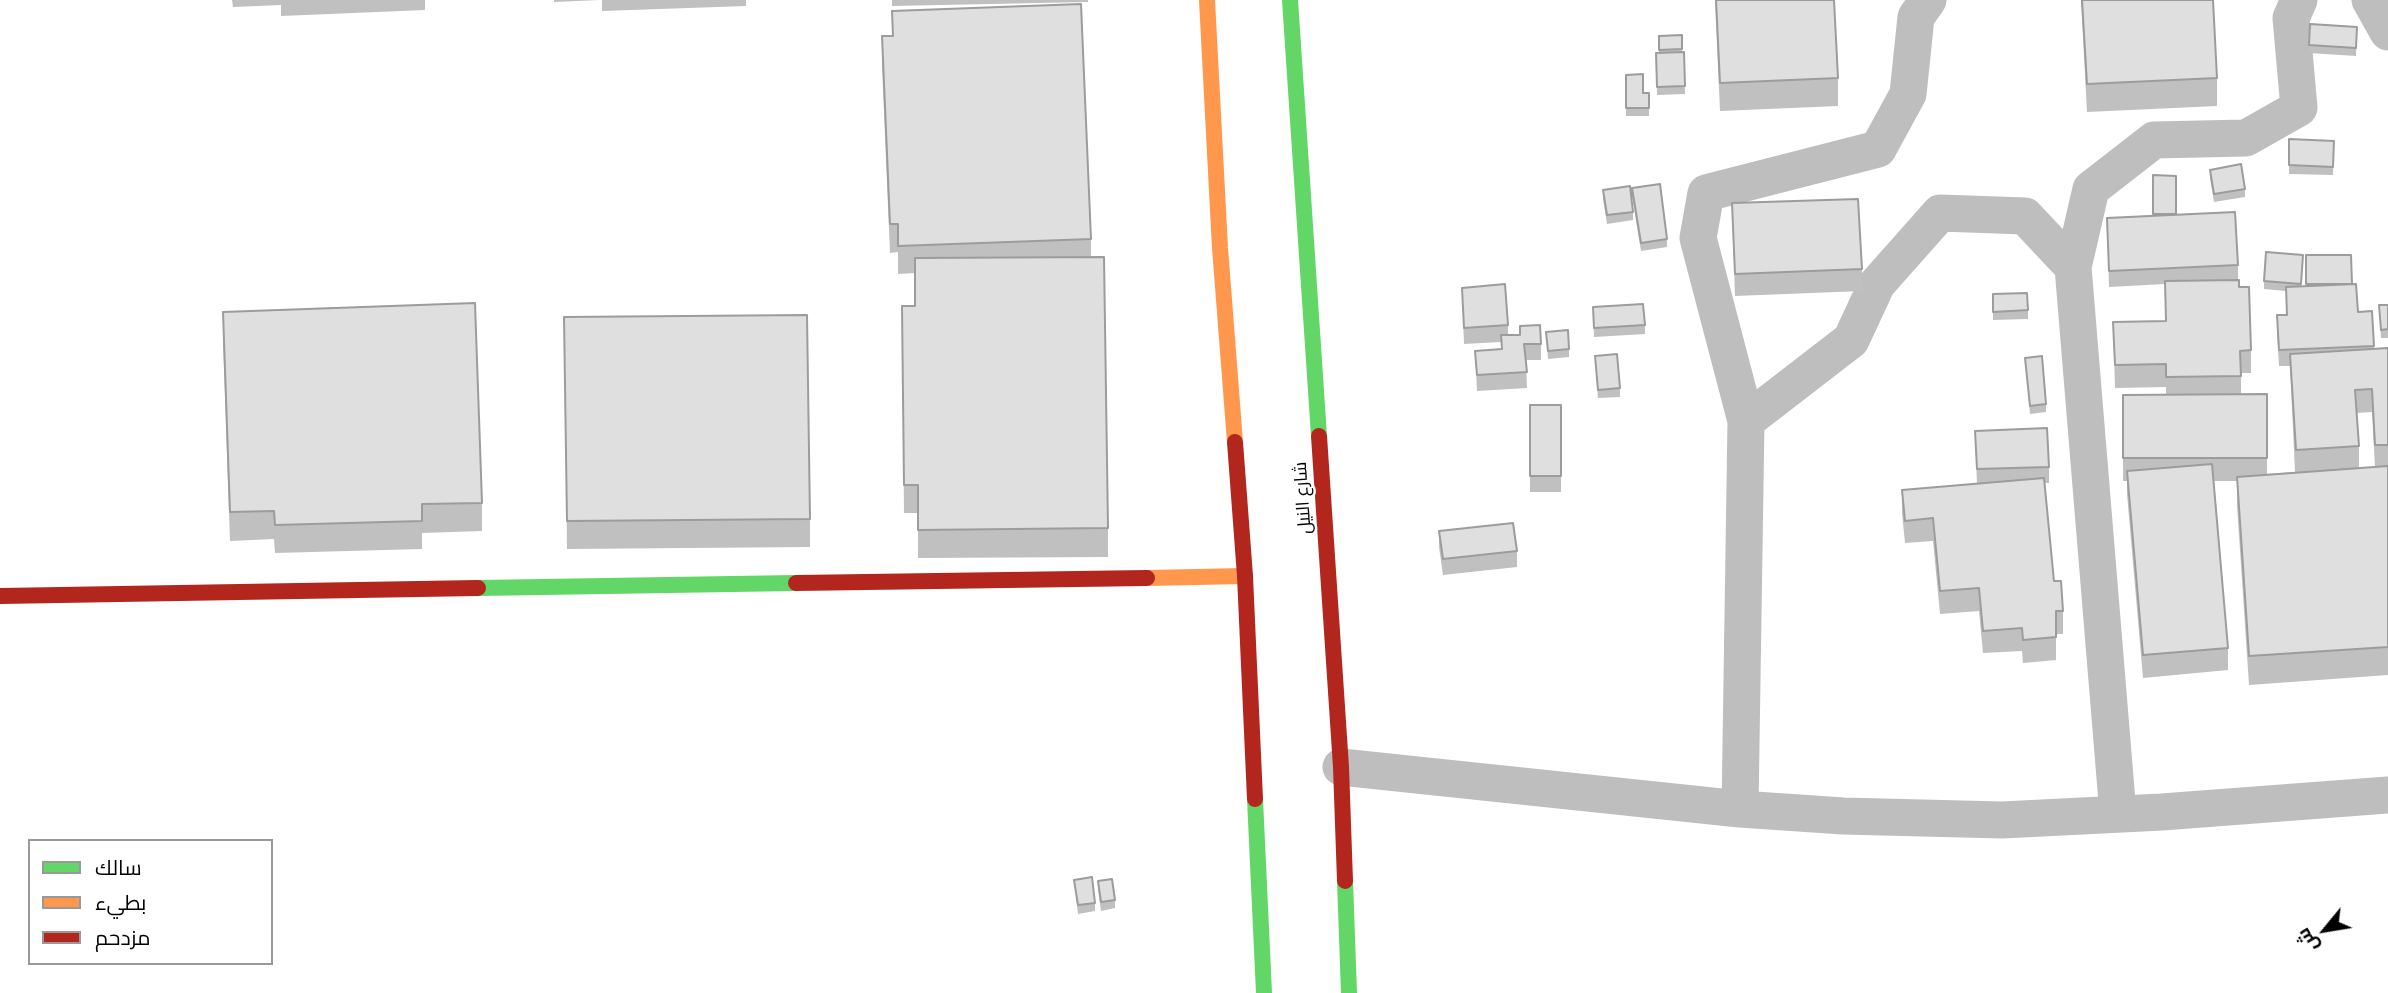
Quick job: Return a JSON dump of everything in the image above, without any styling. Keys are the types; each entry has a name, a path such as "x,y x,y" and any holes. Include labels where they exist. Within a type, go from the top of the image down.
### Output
{"main road":[{"path":"1207,0 1220,248 1245,576 1264,993"},
{"name":"شارع النيل","path":"1290,0 1341,767 1349,993"},
{"path":"0,596 1245,576"}],"street":[{"path":"1740,809 1746,421 1698,238 1706,193 1878,149 1909,94 1916,17 1928,0"},
{"path":"2118,814 2073,267 2091,189 2154,140 2246,138 2299,108 2291,18 2300,0"},
{"path":"2370,0 2388,32"},
{"path":"1746,421 1851,341 1877,284 1940,214 2025,216 2073,267"},
{"path":"1341,767 1740,809 1843,816 2001,820 2388,795"}],"building":[{"path":"1716,0 1834,0 1838,78 1720,83"},
{"path":"2082,0 2213,0 2217,78 2087,84"},
{"path":"1081,4 1091,239 898,246 898,224 890,224 882,36 893,36 892,11"},
{"path":"2310,24 2357,27 2356,48 2309,45"},
{"path":"1682,35 1682,49 1659,50 1659,36"},
{"path":"1684,52 1685,86 1657,87 1656,53"},
{"path":"1643,74 1643,93 1649,93 1649,108 1626,108 1626,75"},
{"path":"2289,139 2334,141 2333,167 2289,165"},
{"path":"2241,164 2245,189 2214,194 2210,170"},
{"path":"2153,175 2176,176 2176,214 2153,214"},
{"path":"1660,184 1667,239 1641,243 1632,188"},
{"path":"1630,186 1633,212 1607,215 1603,190"},
{"path":"1858,199 1862,269 1735,274 1732,203"},
{"path":"2235,212 2238,265 2109,271 2107,218"},
{"path":"2266,252 2303,255 2301,284 2264,281"},
{"path":"2306,255 2351,255 2352,284 2306,284"},
{"path":"1104,257 1108,528 918,530 918,485 904,485 902,306 915,306 915,258"},
{"path":"2239,280 2239,287 2249,287 2251,350 2240,351 2241,376 2166,377 2166,364 2115,365 2113,322 2166,321 2165,281"},
{"path":"1505,284 1508,325 1464,328 1462,288"},
{"path":"2356,284 2358,312 2372,311 2374,346 2279,350 2277,315 2287,315 2286,287"},
{"path":"2027,293 2028,310 1993,312 1993,294"},
{"path":"475,303 482,503 422,504 422,521 275,525 274,511 230,512 223,312"},
{"path":"1643,304 1645,325 1594,328 1593,307"},
{"path":"2379,305 2388,305 2388,329 2381,330"},
{"path":"807,315 810,519 567,521 564,317"},
{"path":"1540,325 1541,344 1524,344 1527,372 1477,375 1475,351 1502,349 1501,335 1520,335 1520,326"},
{"path":"1568,330 1569,349 1548,351 1546,332"},
{"path":"2388,348 2388,445 2375,445 2372,389 2355,390 2359,446 2296,450 2290,354"},
{"path":"1617,354 1620,388 1598,390 1595,356"},
{"path":"2042,356 2046,404 2030,406 2025,358"},
{"path":"2267,394 2267,458 2123,458 2123,395"},
{"path":"1530,405 1561,405 1561,476 1530,476"},
{"path":"2047,428 2049,467 1977,469 1975,431"},
{"path":"2212,464 2228,648 2143,655 2127,471"},
{"path":"2388,466 2388,647 2249,656 2237,477"},
{"path":"2044,478 2054,581 2061,581 2063,611 2056,611 2056,637 2023,640 2022,628 1983,631 1979,588 1940,591 1933,518 1905,521 1902,490"},
{"path":"1513,523 1517,551 1443,559 1439,531"},
{"path":"1092,877 1095,903 1078,905 1074,880"},
{"path":"1112,879 1115,900 1101,902 1098,881"}],"traffic: fast":[{"path":"1290,0 1319,436"},
{"path":"478,588 796,583"},
{"path":"1255,799 1264,993"},
{"path":"1345,881 1349,993"}],"traffic: slow":[{"path":"1207,0 1220,248 1235,442"},
{"path":"1147,578 1245,576"}],"traffic: jam":[{"path":"1319,436 1341,767 1345,881"},
{"path":"1235,442 1245,576 1255,799"},
{"path":"796,583 1147,578"},
{"path":"0,596 478,588"}]}
